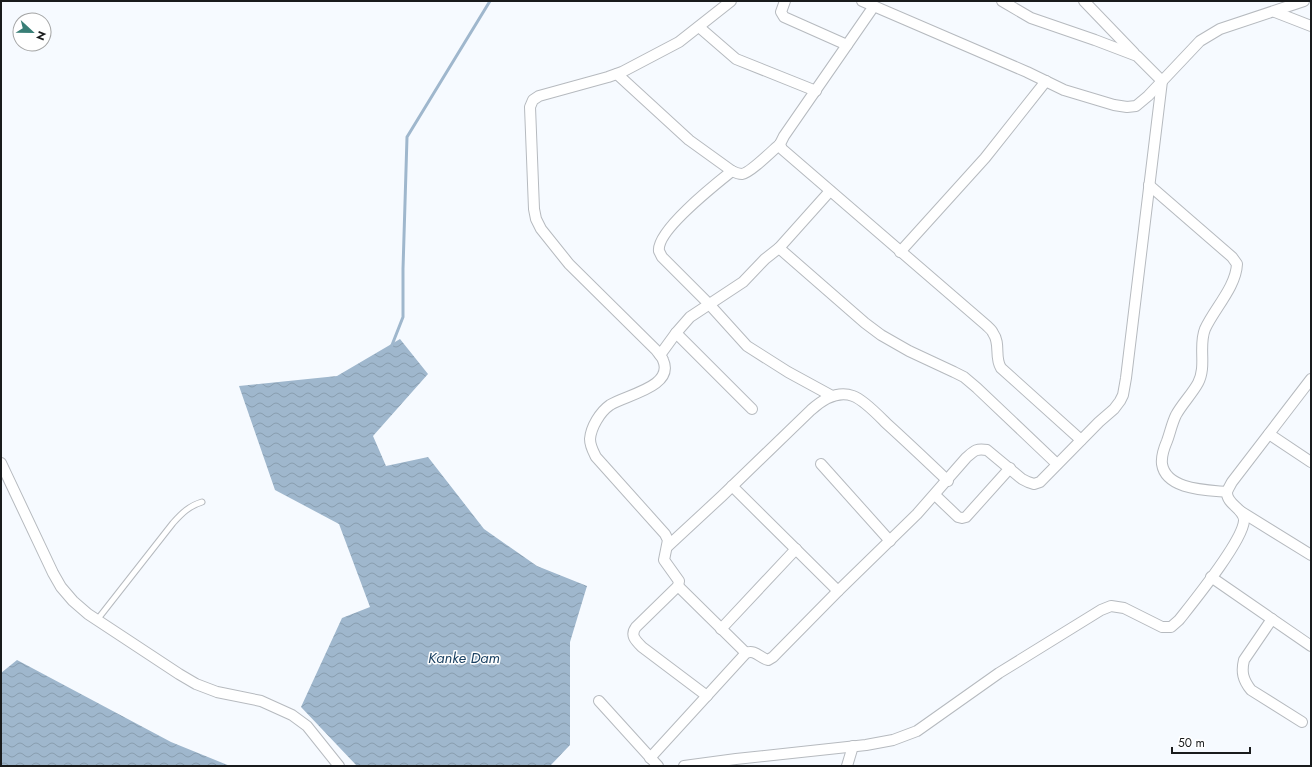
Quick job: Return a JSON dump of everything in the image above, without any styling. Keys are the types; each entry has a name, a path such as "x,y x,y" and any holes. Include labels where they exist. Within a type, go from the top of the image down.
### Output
{"street":[{"path":"707,696 642,647 634,639 633,635 636,626 678,586 679,581 664,560 668,546 668,540 665,534 596,457 591,448 590,439 593,426 600,415 610,405 650,388 664,374 665,367 663,360 660,355 569,264 541,229 536,219 534,209 530,107 533,100 539,96 617,74 679,42 731,1"},
{"path":"785,1 781,12 784,17 847,45"},
{"path":"862,1 1064,90 1114,106 1127,107 1136,106 1148,96 1200,41 1220,29 1275,12 1304,1"},
{"path":"1002,1 1031,18 1137,56"},
{"path":"1084,1 1162,80"},
{"path":"617,74 689,140 732,171 739,174 744,173 780,144 874,6"},
{"path":"1275,12 1311,26"},
{"path":"698,27 736,59 816,91"},
{"path":"650,758 746,653 750,651 754,652 768,660 773,657 935,495 966,458 980,449 987,450 1028,482 1034,484 1040,482 1114,409 1123,395 1127,370 1162,80"},
{"path":"900,252 985,158 1046,81"},
{"path":"780,144 782,149 830,192 993,332 996,338 998,364 1001,368 1081,440"},
{"path":"732,171 690,206 665,236 660,245 659,251 662,257 709,304 746,346 788,372 832,396"},
{"path":"1149,185 1232,257 1238,264 1234,279 1205,330 1202,370 1199,381 1175,416 1163,453 1162,464 1164,472 1176,483 1193,488 1227,492"},
{"path":"660,355 690,317 743,282 765,259 779,248 830,192"},
{"path":"779,248 864,323 881,335 909,351 964,377 1057,464"},
{"path":"676,333 752,409"},
{"path":"1311,380 1232,482 1227,492 1228,499 1240,511 1311,555"},
{"path":"668,546 820,401 832,396 843,394 853,396 862,402 948,480"},
{"path":"1269,434 1311,462"},
{"path":"1,463 53,573 61,587 73,601 97,620 196,684 217,692 261,701 292,715 307,726 339,766"},
{"path":"821,464 890,541"},
{"path":"935,495 958,517 966,517 1010,468"},
{"path":"732,486 838,592"},
{"path":"684,766 894,740 917,731 999,673 1101,610 1111,606 1124,608 1162,627 1171,627 1179,620 1239,536 1244,519 1240,511"},
{"path":"721,629 796,550"},
{"path":"1211,577 1311,646"},
{"path":"678,586 746,653"},
{"path":"1272,619 1244,660 1243,675 1251,690 1302,722"},
{"path":"599,701 658,766"},
{"path":"847,766 853,746"}],"lane":[{"path":"97,620 184,511 193,505 202,502"}],"water":[{"name":"Kanke Dam","path":"400,339 428,374 373,436 386,466 428,457 484,529 537,566 587,586 570,642 570,745 550,766 357,766 301,707 342,618 370,607 339,524 275,490 239,386 337,376"},
{"path":"17,660 171,742 230,766 1,766 1,673"}],"waterway":[{"path":"392,345 403,317 407,137 490,1"}]}
